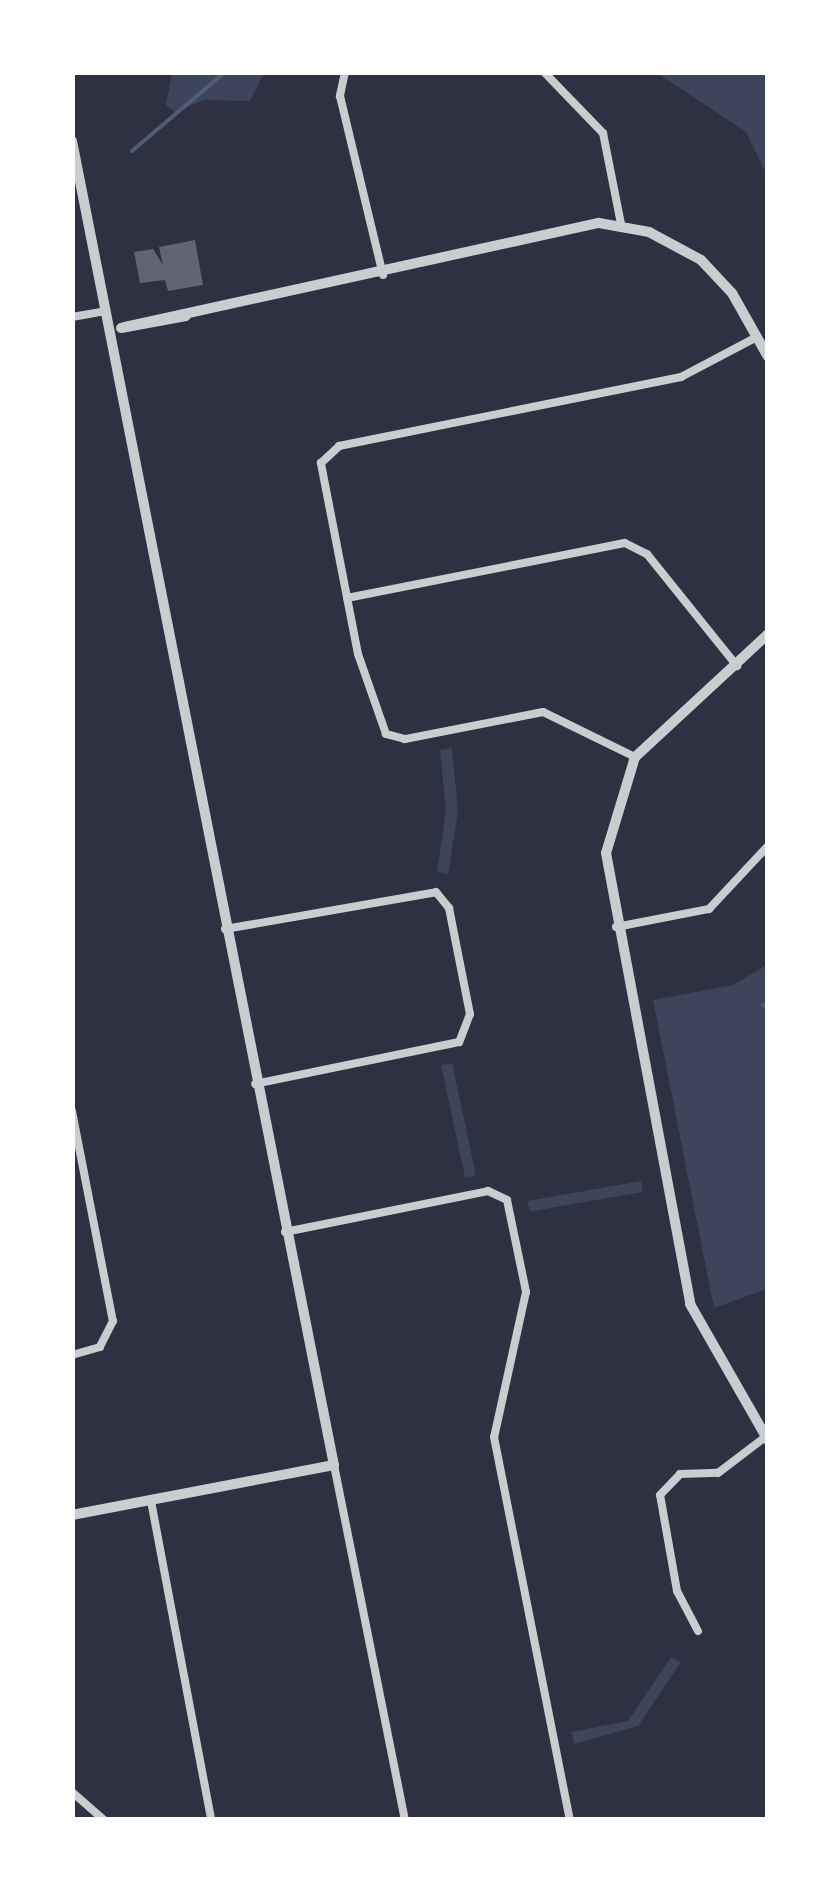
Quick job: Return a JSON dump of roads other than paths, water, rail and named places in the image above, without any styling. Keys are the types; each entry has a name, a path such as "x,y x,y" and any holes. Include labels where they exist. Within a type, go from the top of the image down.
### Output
{"street":[{"path":"345,72 340,96 383,276"},
{"path":"544,72 603,133 621,224"},
{"path":"72,141 78,195 110,330 224,930 405,1820"},
{"path":"110,330 383,276 560,227 621,224 701,260 758,337 768,357"},
{"path":"72,317 105,310"},
{"path":"635,758 543,712 386,734 347,598 322,473 331,448 681,377 758,337"},
{"path":"347,598 625,543 647,554 737,666"},
{"path":"698,1631 678,1591 660,1496 674,1478 718,1473 767,1437 690,1304 616,927 608,832 635,758 768,634"},
{"path":"616,927 708,909 768,846"},
{"path":"224,930 422,889 449,908 471,1022 465,1037 255,1084"},
{"path":"72,1111 113,1320 100,1347 72,1354"},
{"path":"284,1232 488,1191 506,1200 526,1292 494,1437 570,1820"},
{"path":"72,1515 334,1465"},
{"path":"151,1501 211,1820"},
{"path":"72,1792 104,1820"}],"waterway":[{"path":"132,151 225,72"},
{"path":"763,1005 768,1007"}]}
